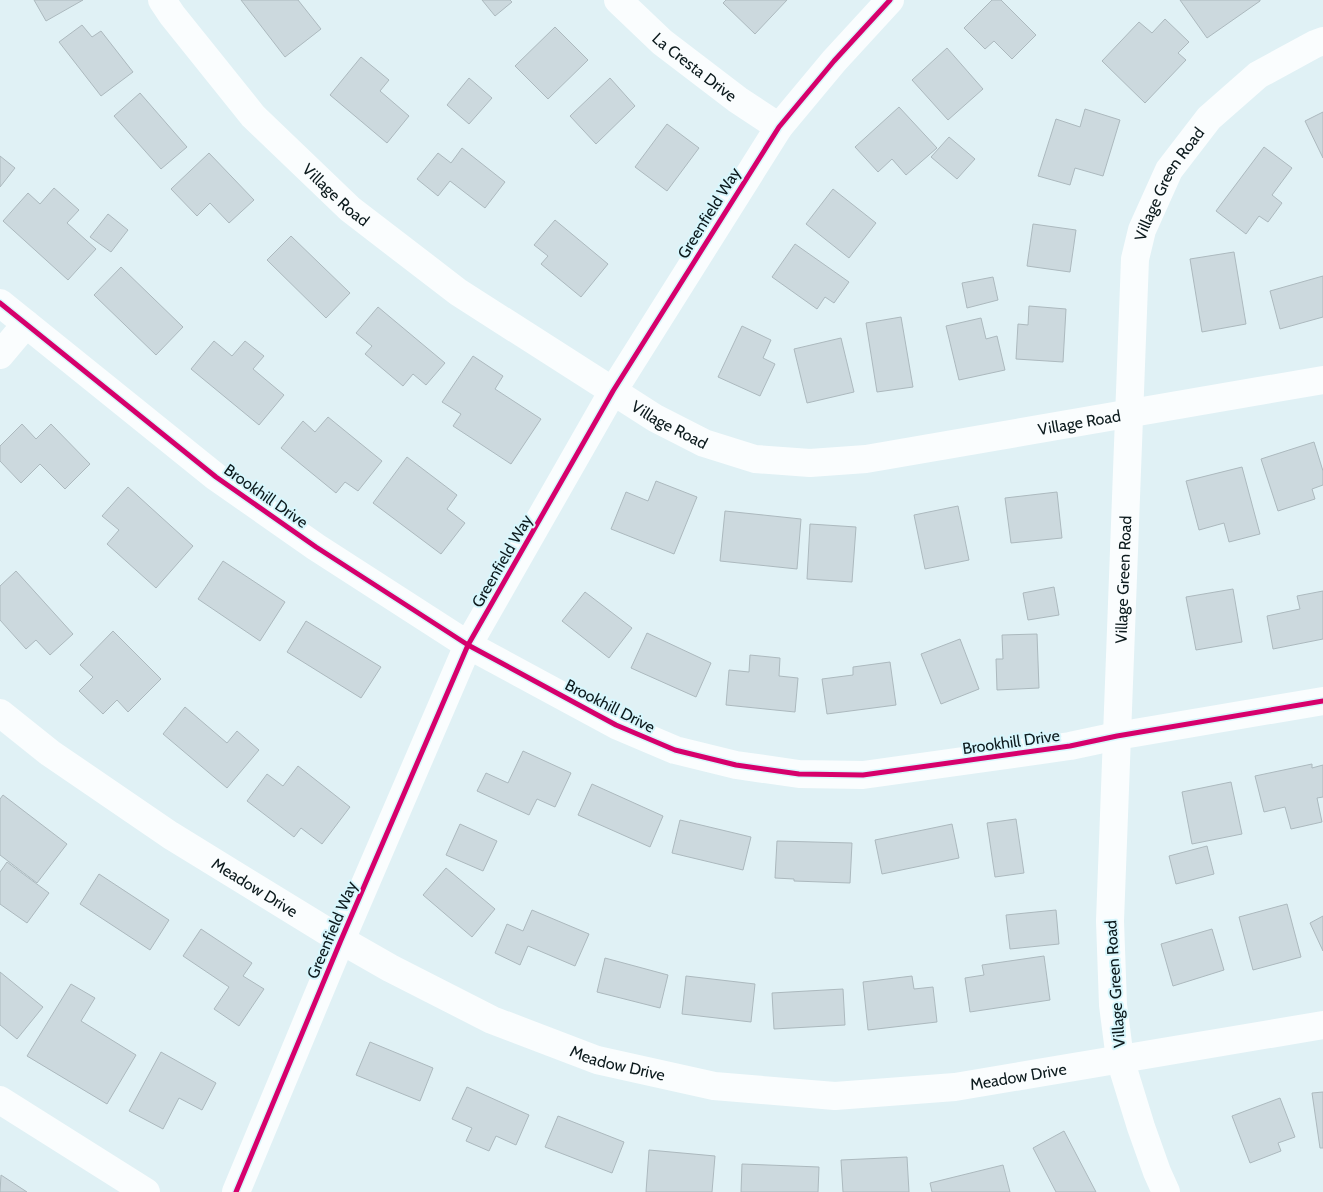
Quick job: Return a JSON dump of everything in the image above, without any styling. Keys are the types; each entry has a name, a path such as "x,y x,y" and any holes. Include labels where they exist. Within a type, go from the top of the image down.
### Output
{"street":[{"name":"Village Road","path":"162,0 172,16 253,116 350,209 458,292 656,418 704,443 755,459 810,464 866,459 1323,380"},
{"name":"La Cresta Drive","path":"618,0 662,42 738,100 778,127"},
{"name":"Greenfield Way","path":"236,1192 341,940 468,645 614,391 778,127 834,61 890,0"},
{"name":"Village Green Road","path":"1166,1192 1141,1127 1120,1059 1113,1005 1110,921 1135,260 1142,230 1169,170 1209,118 1258,75 1323,41"},
{"name":"Brookhill Drive","path":"0,303 216,477 316,547 468,645 616,726 675,750 736,765 800,774 863,775 1070,746 1116,736 1323,701"},
{"path":"0,355 26,324"},
{"name":"Meadow Drive","path":"0,714 50,753 170,835 341,940 390,968 492,1020 597,1060 714,1086 835,1096 955,1087 1323,1025"},
{"path":"0,1100 146,1192"}],"building":[{"path":"34,0 83,0 46,21"},
{"path":"241,0 298,0 321,29 285,57"},
{"path":"482,0 510,0 512,2 495,16"},
{"path":"726,0 787,0 755,34 723,3"},
{"path":"992,0 1001,0 1036,35 1012,59 994,41 985,49 964,28"},
{"path":"1180,0 1260,0 1260,1 1207,38"},
{"path":"1165,19 1189,42 1178,53 1186,60 1145,103 1102,61 1139,22 1152,33"},
{"path":"82,25 92,37 101,31 133,72 101,96 59,42"},
{"path":"555,27 588,60 548,99 515,66"},
{"path":"947,48 983,89 948,120 912,80"},
{"path":"361,57 389,80 380,91 409,116 387,143 330,95"},
{"path":"469,78 492,98 469,124 447,105"},
{"path":"610,78 635,106 596,144 570,116"},
{"path":"140,93 187,147 161,169 114,116"},
{"path":"899,107 937,148 906,175 892,159 878,172 855,147"},
{"path":"1085,109 1120,120 1103,176 1075,168 1070,185 1038,176 1056,119 1080,127"},
{"path":"1323,112 1323,158 1305,121"},
{"path":"667,124 699,148 667,191 635,167"},
{"path":"949,137 975,159 957,179 931,157"},
{"path":"1264,147 1292,168 1272,195 1282,203 1268,222 1259,216 1246,234 1216,211"},
{"path":"462,148 505,182 485,208 450,181 438,196 417,179 438,153 451,163"},
{"path":"209,153 254,200 229,223 210,203 197,216 171,189"},
{"path":"0,156 15,168 0,187"},
{"path":"54,188 79,210 67,223 96,249 68,280 3,221 28,193 40,204"},
{"path":"833,189 876,223 849,258 806,224"},
{"path":"108,214 128,230 111,252 90,237"},
{"path":"555,220 608,264 581,297 541,264 548,256 534,245"},
{"path":"1033,224 1076,230 1070,272 1027,266"},
{"path":"291,236 350,293 326,318 267,260"},
{"path":"795,244 849,282 834,303 825,297 817,309 772,277"},
{"path":"1234,252 1246,324 1202,332 1190,259"},
{"path":"121,267 183,327 156,355 94,295"},
{"path":"1323,276 1323,317 1280,329 1270,291"},
{"path":"993,277 998,300 967,308 962,283"},
{"path":"1029,306 1066,309 1063,362 1016,359 1018,324 1028,325"},
{"path":"378,307 445,363 426,385 413,374 403,386 365,354 372,346 356,333"},
{"path":"901,317 913,387 877,392 866,323"},
{"path":"981,318 986,339 997,336 1005,370 959,380 946,326"},
{"path":"742,326 771,340 763,358 775,364 760,396 718,377"},
{"path":"841,338 854,392 807,403 794,349"},
{"path":"214,341 232,356 245,341 264,356 253,369 284,395 259,425 191,369"},
{"path":"473,356 503,376 495,389 541,419 511,464 453,426 461,414 442,402"},
{"path":"328,417 382,461 358,491 345,482 336,493 281,448 303,421 315,432"},
{"path":"22,424 36,439 51,424 90,464 65,489 40,464 21,483 0,461 0,446"},
{"path":"1314,442 1323,471 1323,485 1312,489 1315,499 1278,511 1261,459"},
{"path":"407,457 457,495 447,509 465,523 441,554 373,503"},
{"path":"1242,467 1260,534 1229,542 1224,523 1199,530 1186,481"},
{"path":"656,481 697,497 674,554 611,529 626,492 648,501"},
{"path":"128,487 193,546 156,588 107,544 119,530 102,516"},
{"path":"1057,492 1062,538 1011,543 1005,498"},
{"path":"958,506 969,560 925,569 914,515"},
{"path":"725,511 801,519 797,569 720,561"},
{"path":"810,524 856,527 852,582 807,579"},
{"path":"223,561 285,602 260,641 198,599"},
{"path":"16,571 73,634 50,655 36,640 26,649 0,620 0,586"},
{"path":"1054,587 1059,615 1028,620 1023,593"},
{"path":"1233,589 1242,642 1196,650 1186,597"},
{"path":"1323,591 1323,639 1273,649 1267,616 1300,609 1297,596"},
{"path":"585,592 632,628 609,658 562,621"},
{"path":"306,621 381,667 361,698 287,652"},
{"path":"113,631 161,679 128,712 117,700 103,714 79,691 93,677 80,665"},
{"path":"647,633 711,663 696,697 631,668"},
{"path":"1037,634 1039,688 997,690 996,659 1003,659 1002,635"},
{"path":"960,639 979,689 941,704 921,654"},
{"path":"750,655 780,658 779,676 798,678 795,712 726,705 729,670 749,672"},
{"path":"890,662 896,705 827,714 822,679 853,675 853,667"},
{"path":"185,707 227,743 237,731 259,750 227,788 163,734"},
{"path":"523,751 571,773 555,807 537,799 529,815 477,791 486,773 508,783"},
{"path":"1312,764 1312,768 1323,765 1323,797 1317,798 1322,822 1291,829 1285,807 1264,812 1255,776"},
{"path":"298,766 350,807 322,844 301,828 294,837 247,801 267,774 283,786"},
{"path":"1231,782 1242,834 1192,844 1182,792"},
{"path":"592,784 663,816 650,847 578,815"},
{"path":"3,795 67,844 37,883 0,855 0,799"},
{"path":"1016,819 1024,873 995,877 987,823"},
{"path":"680,820 751,837 743,870 672,853"},
{"path":"460,824 497,841 483,871 446,855"},
{"path":"952,824 959,858 882,874 875,840"},
{"path":"777,841 852,843 850,883 794,881 794,879 775,878"},
{"path":"1207,846 1214,874 1176,884 1169,856"},
{"path":"7,862 49,893 27,923 0,904 0,872"},
{"path":"446,868 495,909 472,937 423,895"},
{"path":"99,874 169,920 150,950 80,904"},
{"path":"1287,904 1301,957 1253,970 1239,917"},
{"path":"532,910 589,934 575,966 528,946 520,965 495,953 507,924 523,931"},
{"path":"1056,910 1059,944 1010,949 1006,915"},
{"path":"1323,916 1323,951 1310,923"},
{"path":"201,929 252,963 243,976 264,989 239,1026 214,1009 229,987 183,956"},
{"path":"1212,929 1224,970 1173,986 1161,944"},
{"path":"1044,956 1050,1000 970,1012 965,978 984,975 982,965"},
{"path":"605,958 668,975 660,1008 597,992"},
{"path":"0,972 43,1007 17,1039 0,1025"},
{"path":"686,976 755,984 751,1022 682,1014"},
{"path":"912,976 914,989 933,987 937,1022 868,1030 863,982"},
{"path":"71,984 95,998 81,1021 136,1055 107,1104 27,1056"},
{"path":"843,989 845,1025 774,1029 772,993"},
{"path":"370,1042 433,1068 420,1101 356,1075"},
{"path":"161,1052 216,1083 202,1110 179,1098 163,1129 129,1111"},
{"path":"467,1087 529,1115 516,1145 496,1136 489,1151 466,1141 472,1128 452,1119"},
{"path":"1323,1092 1323,1148 1320,1148 1312,1093"},
{"path":"1280,1098 1295,1137 1278,1143 1281,1151 1250,1163 1232,1116"},
{"path":"558,1116 624,1142 612,1173 545,1147"},
{"path":"1064,1131 1096,1192 1056,1192 1033,1148"},
{"path":"649,1150 715,1156 712,1192 646,1192"},
{"path":"907,1157 909,1192 843,1192 841,1160"},
{"path":"742,1164 819,1167 818,1192 741,1192"},
{"path":"1003,1165 1010,1192 932,1192 930,1183"},
{"path":"1,1175 27,1192 0,1192"}],"cycle path":[{"path":"236,1192 341,940 468,645 613,391 779,127 834,61 890,0"},
{"path":"0,303 216,477 316,547 468,645 616,725 675,750 736,765 799,774 863,775 1070,746 1117,736 1323,701"}]}
